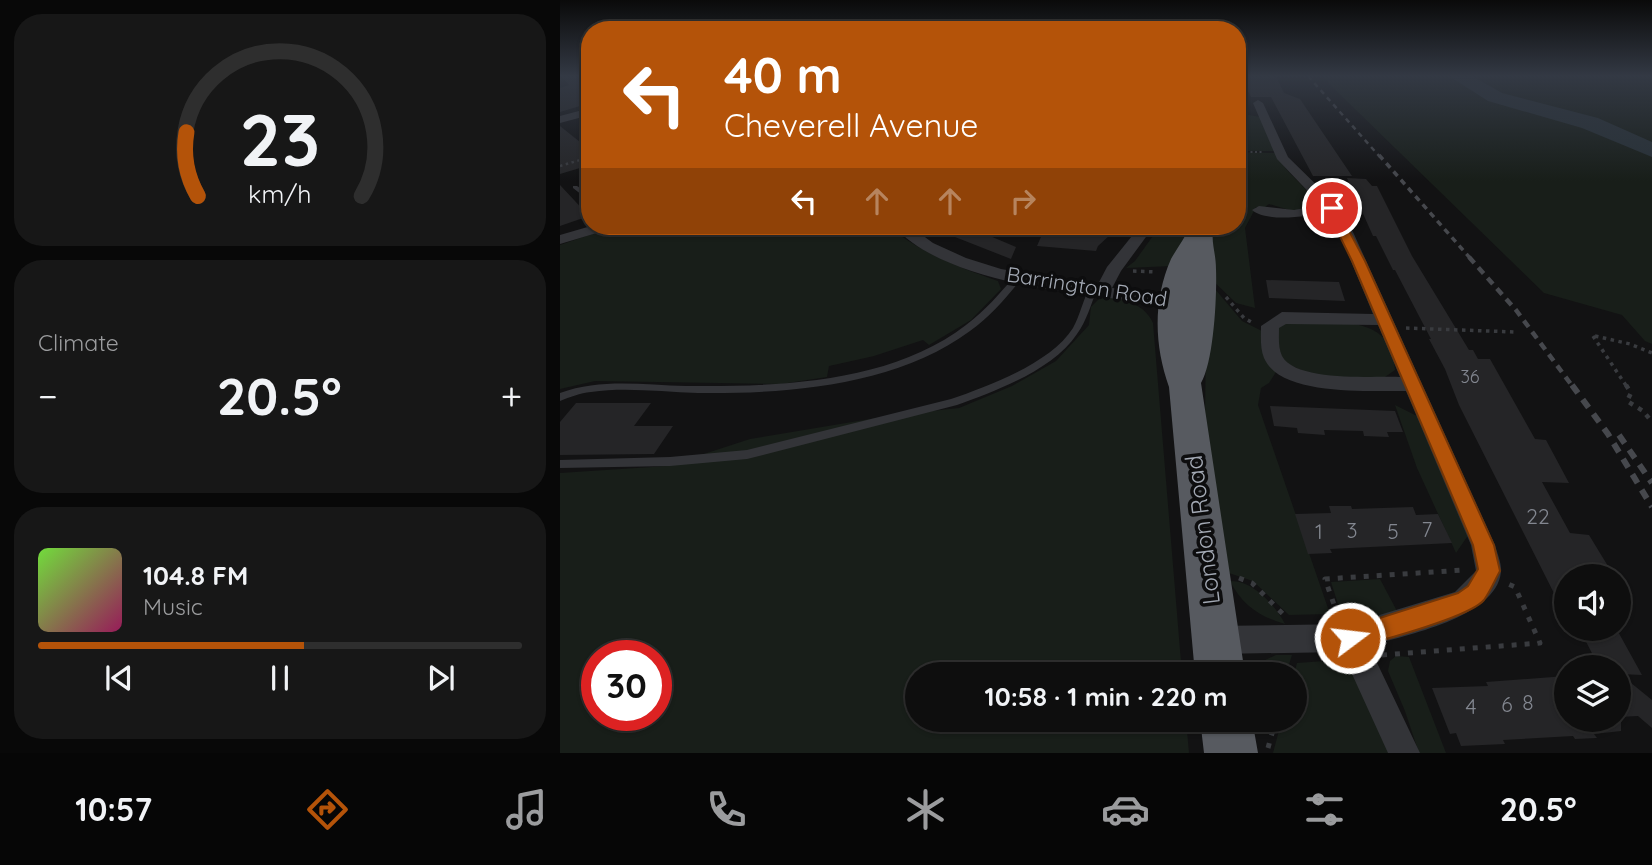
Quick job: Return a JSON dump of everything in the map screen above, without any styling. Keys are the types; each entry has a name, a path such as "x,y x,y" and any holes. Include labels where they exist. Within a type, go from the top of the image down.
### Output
{"highway":[{"name":"London Road","path":"1201,235 1203,250 1187,301 1193,360 1186,387 1218,657"},
{"path":"1228,732 1231,753"}],"street":[{"path":"1218,657 1300,640 1350,638 1415,619 1464,601 1475,594 1489,571 1483,545 1346,232 1332,208 1294,172 1280,152 1262,111"},
{"path":"560,120 581,114"},
{"path":"1259,209 1294,214 1332,208"},
{"path":"560,240 581,234"},
{"name":"Barrington Road","path":"913,235 944,253 1018,278 1187,301"},
{"path":"1098,289 1140,235"},
{"path":"1385,324 1282,318 1270,327 1272,353 1285,371 1306,380 1411,384"},
{"path":"1350,638 1404,753"}],"lane":[{"path":"575,187 581,192"},
{"path":"560,397 596,388 694,390 804,386 885,367 915,357 960,334 977,322 1018,278"},
{"path":"560,464 737,456 897,417 991,390 1025,374 1066,342 1085,316 1086,303 1098,289"}],"path":[{"path":"1246,152 1280,152"},
{"path":"560,166 581,160"},
{"path":"1385,324 1515,332"},
{"path":"1652,353 1630,344 1593,336 1631,393 1627,401 1643,411 1652,422"},
{"path":"1208,577 1235,577 1252,583 1281,610 1300,640"},
{"path":"1266,753 1272,732"}],"shaded area":[{"path":"1357,111 1652,111 1652,344 1645,341 1622,315 1544,293"},
{"path":"1246,115 1260,117 1274,151 1246,151"},
{"path":"1246,152 1275,153 1286,169 1316,200 1311,208 1296,212 1269,204 1256,207 1246,226"},
{"path":"589,235 900,235 954,265 998,281 1001,289 971,320 929,345 923,340 874,356 829,366 827,377 781,384 595,381 560,389 560,245"},
{"path":"1154,235 1185,235 1172,266 1126,268 1135,261"},
{"path":"1212,235 1246,235 1255,308 1236,303 1209,277"},
{"path":"1215,289 1242,321 1262,331 1276,372 1269,383 1261,388 1258,405 1330,614 1289,615 1253,581 1229,573 1205,416 1206,337"},
{"path":"1109,297 1122,300 1135,304 1153,323 1181,662 905,662 905,732 1187,732 1189,753 560,753 560,473 667,466 750,439 894,415 959,408 1012,386 1056,361 1089,325 1091,307 1099,299"},
{"path":"1339,322 1371,329 1383,337 1391,351 1395,370 1385,377 1315,377 1282,361 1276,332 1287,323"},
{"path":"1395,405 1421,418 1469,534 1456,553 1417,468"},
{"path":"1380,579 1398,613 1373,621 1344,623 1331,582"},
{"path":"1230,581 1247,585 1263,595 1285,624 1253,609 1240,597"},
{"path":"1276,655 1292,655 1290,662 1263,661"},
{"path":"1396,656 1409,657 1446,753 1419,753 1388,671 1390,661"},
{"path":"1338,660 1348,668 1363,690 1389,753 1273,753 1279,732 1307,732 1307,662"}],"building":[{"path":"1279,111 1308,111 1352,176 1313,176"},
{"path":"560,126 581,143 581,168 560,174"},
{"path":"1347,178 1366,179 1372,186 1377,186 1412,256 1469,350 1473,350 1478,359 1490,359 1535,439 1546,440 1569,483 1542,482 1570,533 1589,535 1607,564 1554,564 1554,593 1459,405 1431,339 1376,236 1373,236"},
{"path":"560,185 581,207 581,219 560,226"},
{"path":"988,235 1016,247 1011,259 955,237"},
{"path":"1042,235 1110,235 1096,251 1037,246"},
{"path":"1266,280 1339,282 1345,301 1269,298"},
{"path":"576,403 651,403 634,426 673,426 654,454 560,455 560,422"},
{"path":"1270,406 1395,411 1403,432 1387,432 1389,437 1364,436 1363,431 1324,430 1325,435 1298,433 1297,428 1274,426"},
{"path":"1329,506 1351,506 1352,509 1413,507 1416,515 1438,514 1452,543 1330,549 1332,553 1308,554 1295,514 1331,513"},
{"path":"1586,641 1623,641 1631,655 1593,655"},
{"path":"1631,655 1642,675 1631,674"},
{"path":"1554,677 1554,732 1612,732 1594,734 1597,738 1575,739 1573,736 1503,740 1505,744 1461,746 1456,733 1450,734 1432,688 1488,686 1486,682"},
{"path":"1631,683 1652,700 1652,728 1638,716 1631,716"}],"waterway":[{"path":"1547,111 1590,123 1652,150"}],"railway":[{"path":"1339,111 1380,157"},
{"path":"1379,155 1470,258"},
{"path":"1469,257 1516,310 1573,387"},
{"path":"1572,385 1608,434 1652,507"},
{"path":"1619,435 1652,483"}],"route":[{"path":"1332,208 1359,261 1483,545 1489,571 1475,594 1464,601 1376,632 1350,638"}]}
